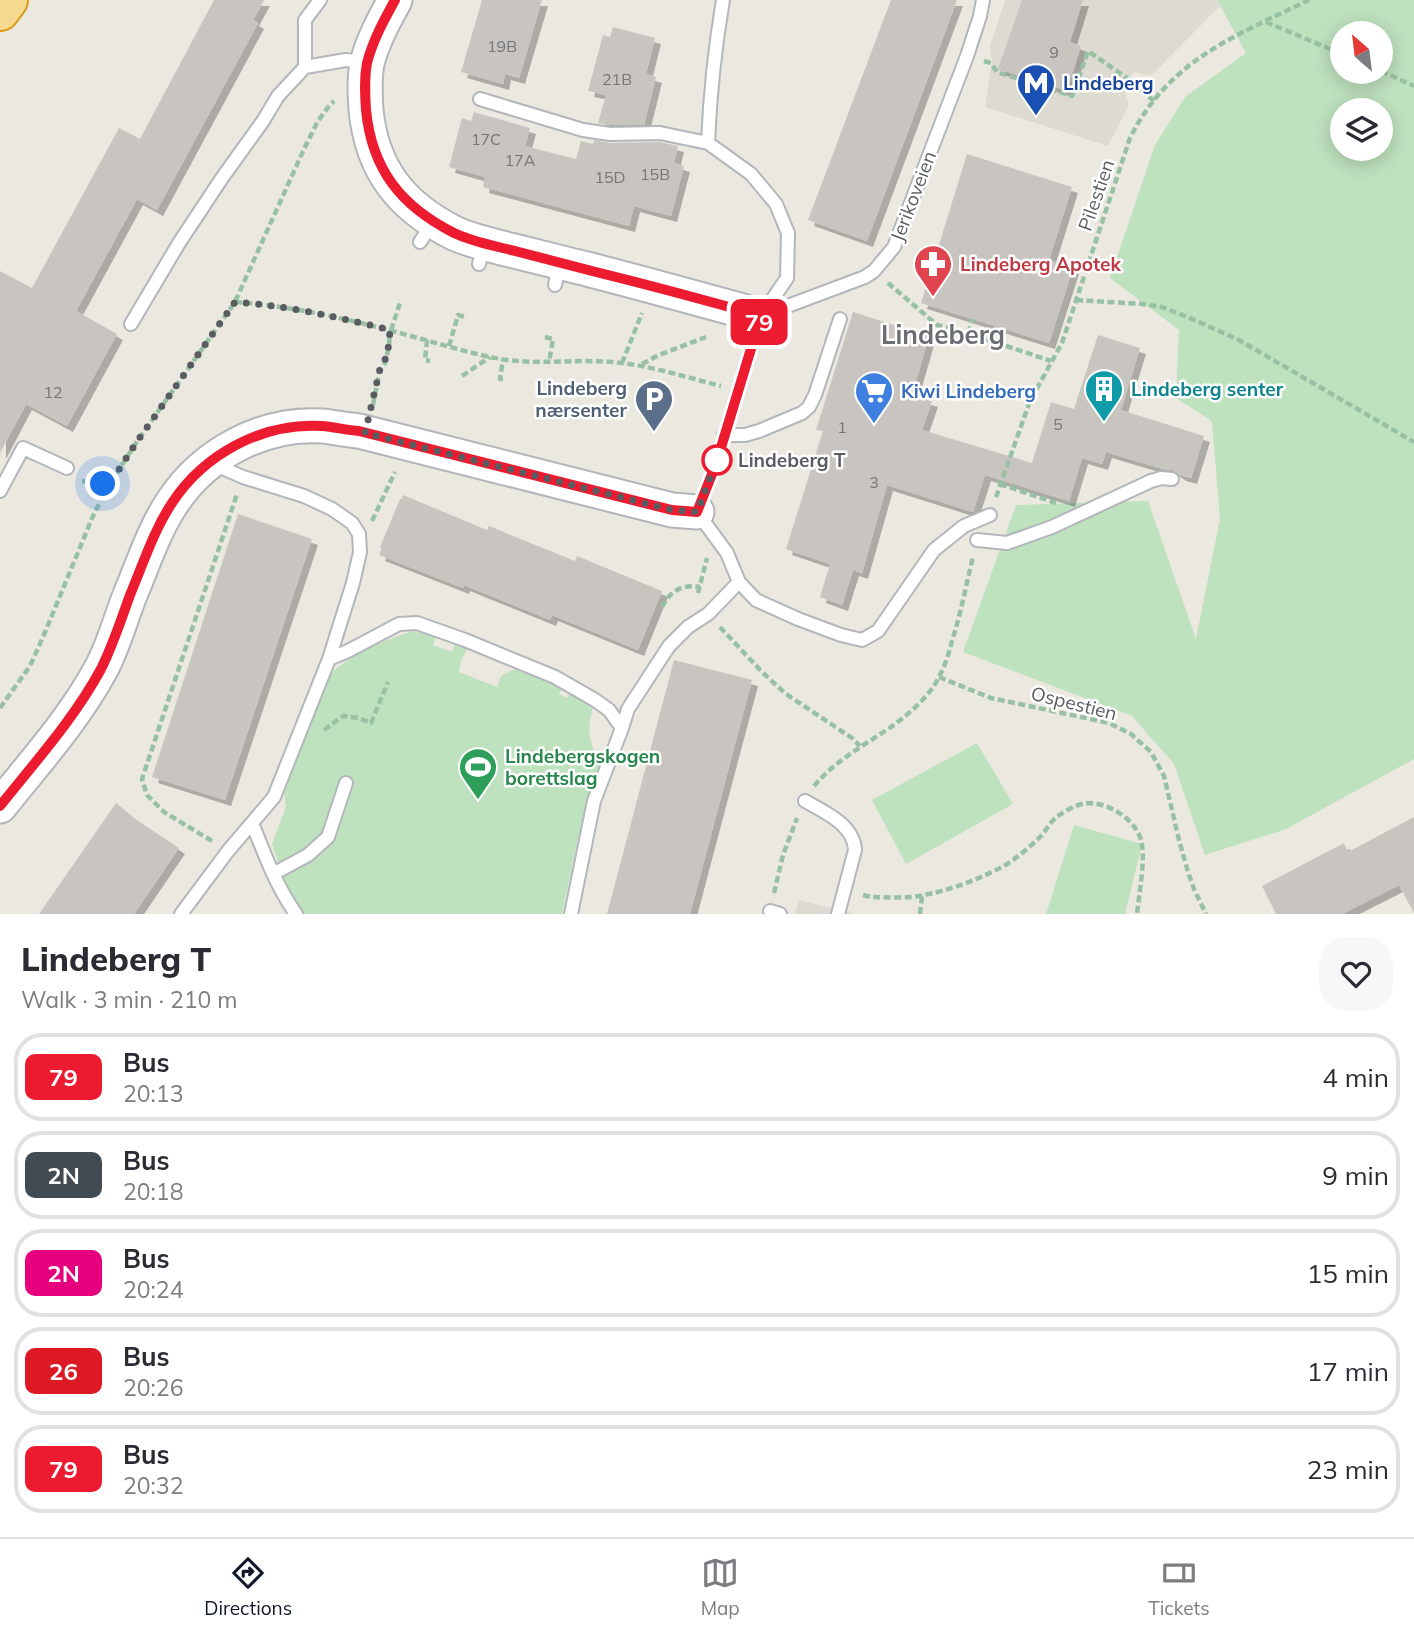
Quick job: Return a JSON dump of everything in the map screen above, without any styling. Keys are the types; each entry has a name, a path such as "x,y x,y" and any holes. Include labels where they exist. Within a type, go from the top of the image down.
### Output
{"highway":[{"path":"0,11 8,0"}],"street":[{"path":"395,0 374,41 368,62 365,78 367,119 385,175 400,194 420,212 427,231 456,234 481,254 557,274 654,286 761,316"},
{"path":"0,806 86,695 111,646 160,523 172,502 208,462 238,443 262,434 292,428 320,426 365,433 672,510 705,523"}],"lane":[{"path":"305,66 305,20 320,0"},
{"path":"708,143 710,102 723,0"},
{"name":"Jerikoveien","path":"761,316 865,277 874,271 894,247 967,56 981,16 983,0"},
{"path":"131,324 178,243 278,96 305,66 346,60 368,62"},
{"path":"480,99 583,130 610,134 660,133 708,143 751,174 776,204 788,233 787,278 761,316 716,464 705,523 727,553 739,582 756,600 798,619 862,640 878,631 934,550 964,526 990,515"},
{"path":"724,435 759,432 802,413 809,407 816,395 840,319"},
{"path":"0,491 23,448 67,468"},
{"path":"181,914 228,851 274,797 328,659 353,583 360,552 359,534 352,523 332,509 304,496 243,477 208,462"},
{"path":"977,540 1007,543 1052,527 1151,481 1172,479"},
{"path":"571,914 594,801 628,709 669,646 691,625 708,614 739,582"},
{"path":"328,659 398,624 417,623 555,677 595,699 609,710 622,728"},
{"path":"273,874 308,855 328,838 346,783"},
{"path":"805,801 843,825 855,843 856,850 838,914"},
{"path":"253,823 273,874 296,914"}],"path":[{"name":"Pilestien","path":"990,515 1030,401 1062,343 1130,138 1139,121 1175,76 1198,58 1309,0"},
{"path":"1265,21 1330,49"},
{"path":"967,56 991,63 997,72 1072,96 1088,51 1154,101"},
{"path":"1393,76 1414,86"},
{"path":"0,708 30,666 93,516 109,485 235,302 318,121 336,100"},
{"path":"874,271 937,325 1051,361"},
{"path":"622,363 654,286"},
{"path":"365,433 380,369 385,363 391,330 401,300"},
{"path":"1076,300 1162,307 1190,318 1239,340 1414,442"},
{"path":"235,302 267,304 318,313 490,357 641,365 722,386"},
{"path":"449,346 458,315 465,317"},
{"path":"968,333 973,319"},
{"path":"545,337 553,339 549,362"},
{"path":"641,365 706,337"},
{"path":"427,340 425,360 430,362"},
{"path":"462,376 490,357"},
{"path":"503,359 500,379 503,379"},
{"path":"359,534 371,524 400,461 405,442"},
{"path":"215,843 164,812 147,795 142,779 243,477"},
{"path":"89,482 109,485"},
{"path":"1000,484 1063,505"},
{"path":"691,625 700,587 705,523"},
{"path":"930,690 947,658 977,540"},
{"path":"662,607 671,594 684,587 700,587 727,595"},
{"path":"708,614 786,694 860,746"},
{"name":"Ospestien","path":"939,677 991,698 1109,723 1131,734 1151,752 1164,776 1188,872 1206,914"},
{"path":"293,750 343,716 371,723 388,682"},
{"path":"845,890 871,897 922,896 960,884 1006,865 1026,850 1055,818 1084,804 1103,806 1120,814 1132,823 1141,839 1143,853 1137,914"},
{"path":"920,914 922,896"}],"shaded area":[{"path":"1005,0 1217,0 1220,6 1151,76 1134,72 1123,86 1129,105 1108,146 985,107 992,61 990,46"},
{"path":"799,900 855,914 795,914"}],"green space":[{"path":"1217,0 1414,0 1414,759 1286,829 1205,855 1174,764 1132,716 963,652 1016,505 1148,501 1196,639 1220,519 1212,421 1176,398 1179,330 1110,278 1155,145 1185,97 1246,53"},
{"path":"412,631 436,636 433,645 452,652 455,644 467,649 459,672 497,687 501,676 515,669 563,688 559,694 567,698 571,692 593,708 590,735 600,760 578,839 562,914 303,914 285,882 272,844 286,807 284,793 330,675 358,654"},
{"path":"977,743 1013,804 906,864 872,800"},
{"path":"1074,825 1142,844 1125,914 1046,914"}],"building":[{"path":"214,0 264,0 253,20 258,23 157,210 137,199 76,311 117,334 67,426 26,404 0,453 0,271 32,288 119,128 140,139"},
{"path":"482,0 542,0 519,78 505,74 503,84 461,72"},
{"path":"891,0 957,0 867,241 808,220"},
{"path":"1022,0 1083,0 1070,42 1081,46 1067,91 998,69"},
{"path":"613,27 655,38 646,74 656,77 644,125 598,123 606,95 588,91 603,35 610,37"},
{"path":"474,112 530,128 525,146 576,159 581,141 593,144 594,140 610,143 659,142 678,146 674,163 684,166 671,216 634,206 629,226 483,187 485,177 449,167 462,118 471,121"},
{"path":"967,154 1072,187 1049,260 1073,268 1049,343 921,303"},
{"path":"853,312 929,336 912,395 932,401 922,430 1032,463 1051,402 1074,409 1098,335 1140,348 1121,410 1204,436 1191,478 1173,470 1106,452 1102,464 1082,458 1069,501 985,475 973,512 887,485 862,573 853,570 842,605 820,597 830,564 786,549 823,431 816,430"},
{"path":"403,495 487,530 489,526 575,561 577,556 662,591 638,650 552,615 550,620 464,585 463,588 379,555"},
{"path":"238,514 312,539 225,800 152,777"},
{"path":"674,660 752,680 690,914 607,914"},
{"path":"116,803 179,848 134,914 39,914"},
{"path":"1414,817 1414,913 1399,885 1342,914 1276,914 1262,886 1344,843 1348,852"}],"bus line":[{"name":"79","path":"0,806 86,695 102,667 146,555 172,502 208,462 238,443 262,434 292,428 320,426 359,431 672,510 697,512 716,464 761,316 487,244 456,234 420,212 400,194 385,175 367,119 365,78 368,62 374,41 395,0"}],"place":[{"name":"Lindeberg","path":"1036,117"},
{"name":"Lindeberg Apotek","path":"933,298"},
{"name":"Lindeberg senter","path":"1104,423"},
{"name":"Kiwi Lindeberg","path":"874,425"},
{"name":"Lindeberg nærsenter","path":"654,433"},
{"name":"Lindeberg T","path":"717,460"},
{"name":"Lindebergskogen borettslag","path":"478,801"}],"district":[{"name":"Lindeberg","path":"943,335"}],"route":[{"path":"103,484 109,485 235,302 267,304 318,313 390,330 385,363 380,369 365,433 672,510 697,512 717,460"}]}
